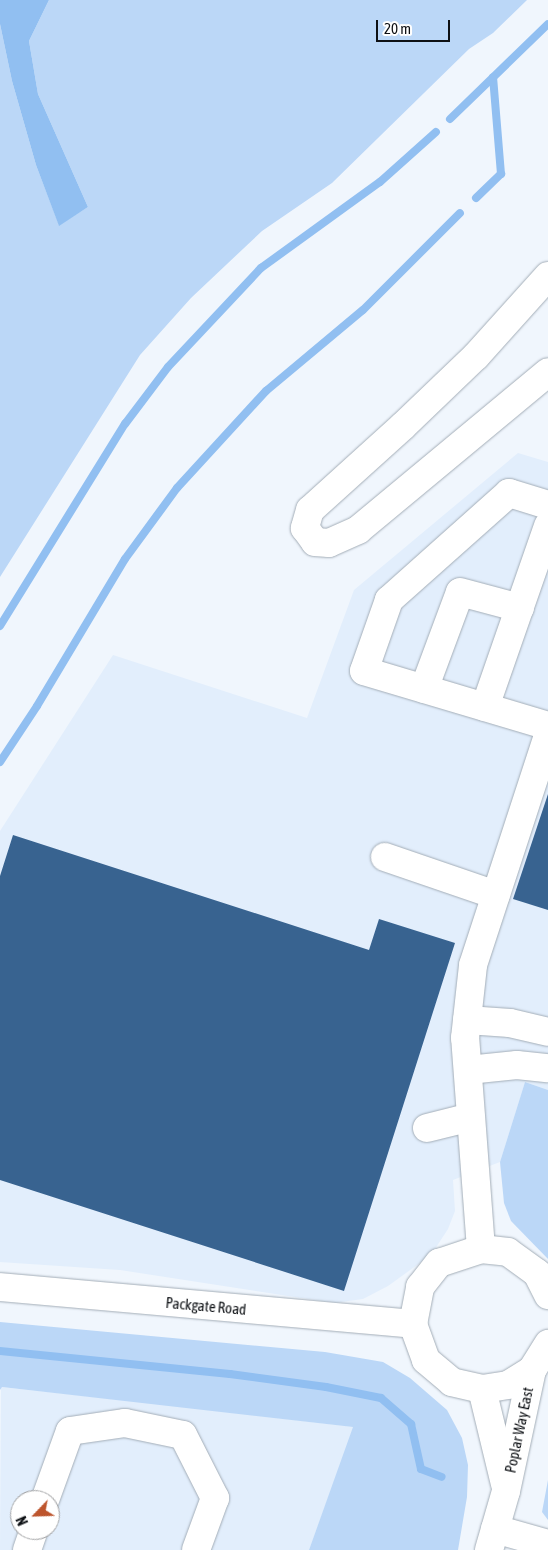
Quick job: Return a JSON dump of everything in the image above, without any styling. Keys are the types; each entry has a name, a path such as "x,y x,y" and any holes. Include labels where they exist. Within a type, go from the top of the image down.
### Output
{"street":[{"path":"548,276 476,356 403,426 310,510 305,528 315,542 329,543 358,530 548,372"},
{"path":"548,505 509,493 389,600 364,671 548,726"},
{"path":"486,707 548,526"},
{"path":"424,689 460,592 520,608"},
{"path":"480,1248 465,1038 473,965 548,736"},
{"path":"385,857 496,895"},
{"path":"467,1020 510,1023 548,1032"},
{"path":"468,1070 517,1065 548,1068"},
{"path":"427,1128 471,1117"},
{"path":"412,1324 420,1287 440,1263 480,1248 508,1252 537,1274 548,1295"},
{"name":"Packgate Road","path":"0,1288 412,1324"},
{"name":"Poplar Way East","path":"412,1324 426,1360 452,1382 482,1389 508,1385 532,1370"},
{"name":"Poplar Way East","path":"492,1540 506,1490 532,1370 548,1344"},
{"name":"Poplar Way East","path":"482,1389 506,1490"},
{"path":"49,1490 70,1431 124,1423 183,1435 216,1498 196,1550"},
{"path":"492,1540 548,1544"}],"shaded area":[{"path":"0,0 49,0 29,41 38,94 88,207 59,226 36,165 12,81 0,24"},
{"path":"49,0 527,0 493,33 469,49 332,183 262,231 191,298 140,355 0,577 0,24 12,81 36,165 59,225 88,207 38,94 29,41"},
{"path":"518,453 548,462 548,1090 525,1082 500,1162 453,1180 455,1211 448,1229 431,1255 388,1286 363,1299 334,1303 120,1270 0,1262 0,831 113,655 307,718 354,590"},
{"path":"525,1082 548,1090 548,1259 511,1221 504,1203 500,1162"},
{"path":"0,1322 325,1352 383,1362 410,1378 447,1410 462,1438 468,1465 467,1497 458,1550 309,1550 353,1427 2,1387 0,1390"},
{"path":"1,1387 354,1427 309,1550 0,1550"},
{"path":"548,1480 548,1520 542,1512"}],"building":[{"path":"548,794 548,910 513,899"},
{"path":"13,835 369,950 379,919 455,943 344,1291 0,1180 0,876"}],"waterway":[{"path":"450,119 548,24"},
{"path":"476,198 501,174 493,77"},
{"path":"0,626 125,424 168,367 261,268 380,182 436,132"},
{"path":"0,762 37,706 125,559 177,488 266,391 363,310 460,213"},
{"path":"0,1351 230,1374 326,1387 381,1398 411,1424 421,1469 442,1477"}]}
